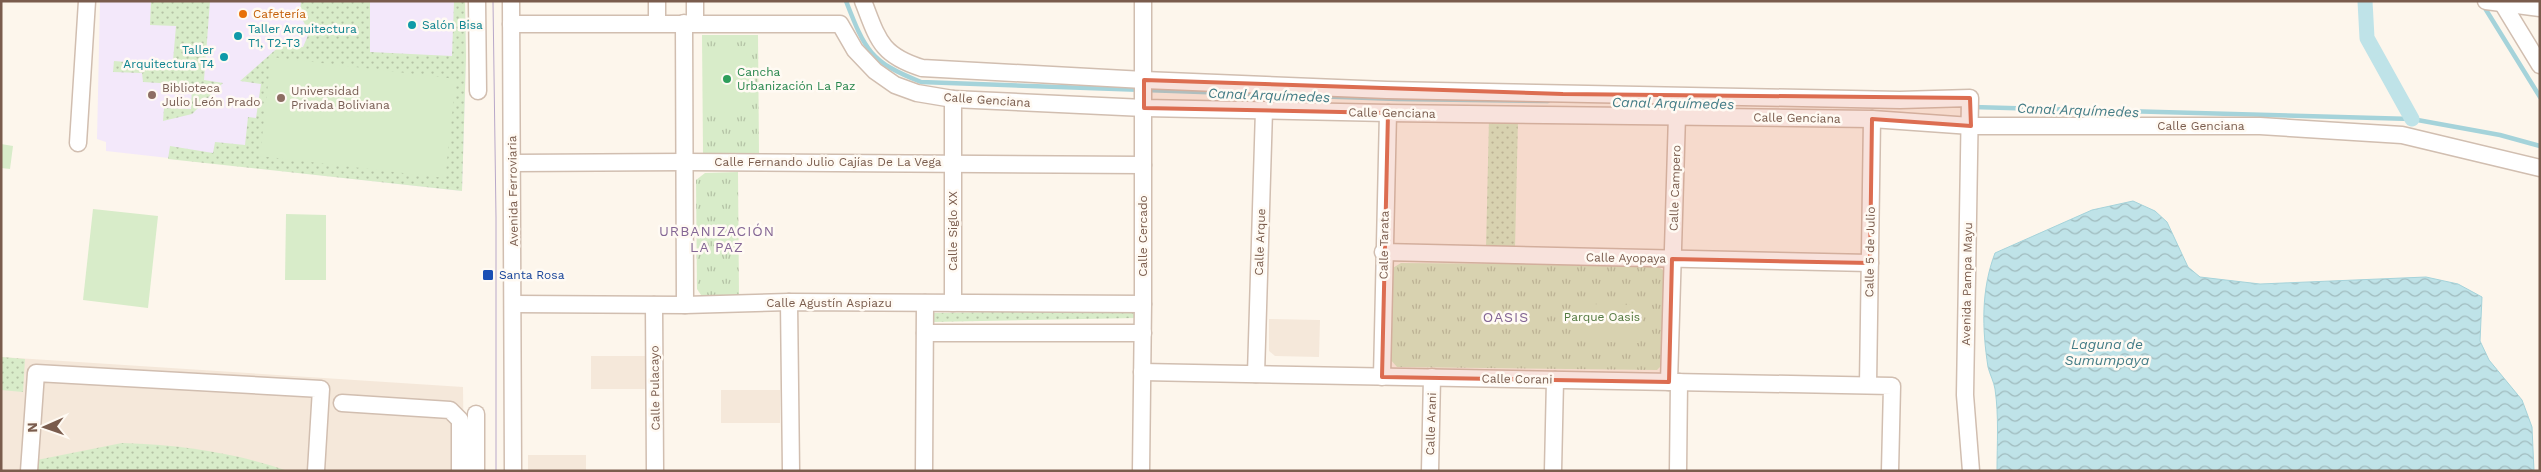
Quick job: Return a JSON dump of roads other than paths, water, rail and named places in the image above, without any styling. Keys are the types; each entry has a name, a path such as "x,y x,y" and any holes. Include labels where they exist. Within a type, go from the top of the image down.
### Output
{"street":[{"path":"78,143 87,1"},
{"path":"477,1 478,91"},
{"name":"Avenida Ferroviaria","path":"511,1 514,304 513,471"},
{"path":"657,1 657,23"},
{"path":"685,305 684,162 689,23 695,1"},
{"name":"Calle Genciana","path":"863,1 882,46 901,62 922,68 1264,110 1388,114 1677,115 1872,119 1970,113 2260,126 2402,135 2540,168"},
{"name":"Calle Cercado","path":"1141,471 1143,1"},
{"path":"2486,1 2540,8"},
{"path":"2502,3 2540,65"},
{"path":"511,24 689,23"},
{"name":"Calle Genciana","path":"689,23 840,24 855,50 875,70 895,85 917,93 953,99 1144,94 1534,93 1900,100 1970,113"},
{"name":"Calle Siglo XX","path":"953,99 953,303"},
{"name":"Calle Arque","path":"1256,374 1264,110"},
{"name":"Avenida Pampa Mayu","path":"1970,113 1965,395 1971,471"},
{"name":"Calle Tarata","path":"1382,377 1383,252 1388,114"},
{"name":"Calle Campero","path":"1677,115 1672,259 1678,471"},
{"name":"Calle 5 de Julio","path":"1868,385 1872,119"},
{"name":"Calle Fernando Julio Cajías De La Vega","path":"513,163 684,162 1143,165"},
{"name":"Calle Ayopaya","path":"1383,252 1870,263"},
{"path":"789,302 791,471"},
{"name":"Calle Agustín Aspiazu","path":"514,304 685,305 789,302 1143,304"},
{"path":"924,471 925,303"},
{"name":"Calle Pulacayo","path":"654,305 656,471"},
{"path":"925,333 1143,333"},
{"name":"Calle Corani","path":"1142,372 1892,386 1890,471"},
{"path":"29,471 36,373 321,390 316,471"},
{"name":"Calle Arani","path":"1430,471 1432,377"},
{"path":"1553,471 1555,380"},
{"path":"342,403 450,410 460,420 460,471"},
{"path":"476,414 476,471"}],"water":[{"name":"Laguna de Sumumpaya","path":"2133,201 2155,211 2167,222 2188,267 2200,277 2260,284 2426,277 2458,284 2482,297 2480,341 2489,360 2522,400 2532,427 2534,471 1997,471 1996,399 1988,367 1984,324 1987,281 1995,253 2092,210"}],"waterway":[{"name":"Canal Arquímedes","path":"846,1 865,43 880,61 890,68 921,82 1397,99 1548,101"},
{"path":"2365,1 2367,38 2412,119"},
{"path":"2483,5 2540,97"},
{"name":"Canal Arquímedes","path":"1973,107 2412,119 2500,135 2540,146"}],"tram line":[{"path":"493,1 496,218 496,471"}],"place":[{"name":"Cafetería","path":"243,14"},
{"name":"Salón Bisa","path":"412,25"},
{"name":"Taller Arquitectura T1, T2-T3","path":"238,36"},
{"name":"Taller Arquitectura T4","path":"224,57"},
{"name":"Cancha Urbanización La Paz","path":"727,79"},
{"name":"Biblioteca Julio León Prado","path":"152,95"},
{"name":"Universidad Privada Boliviana","path":"281,98"},
{"name":"Santa Rosa","path":"488,275"}],"district":[{"name":"URBANIZACIÓN LA PAZ","path":"717,240"},
{"name":"OASIS","path":"1506,317"}],"park label":[{"name":"Parque Oasis","path":"1602,317"}]}
